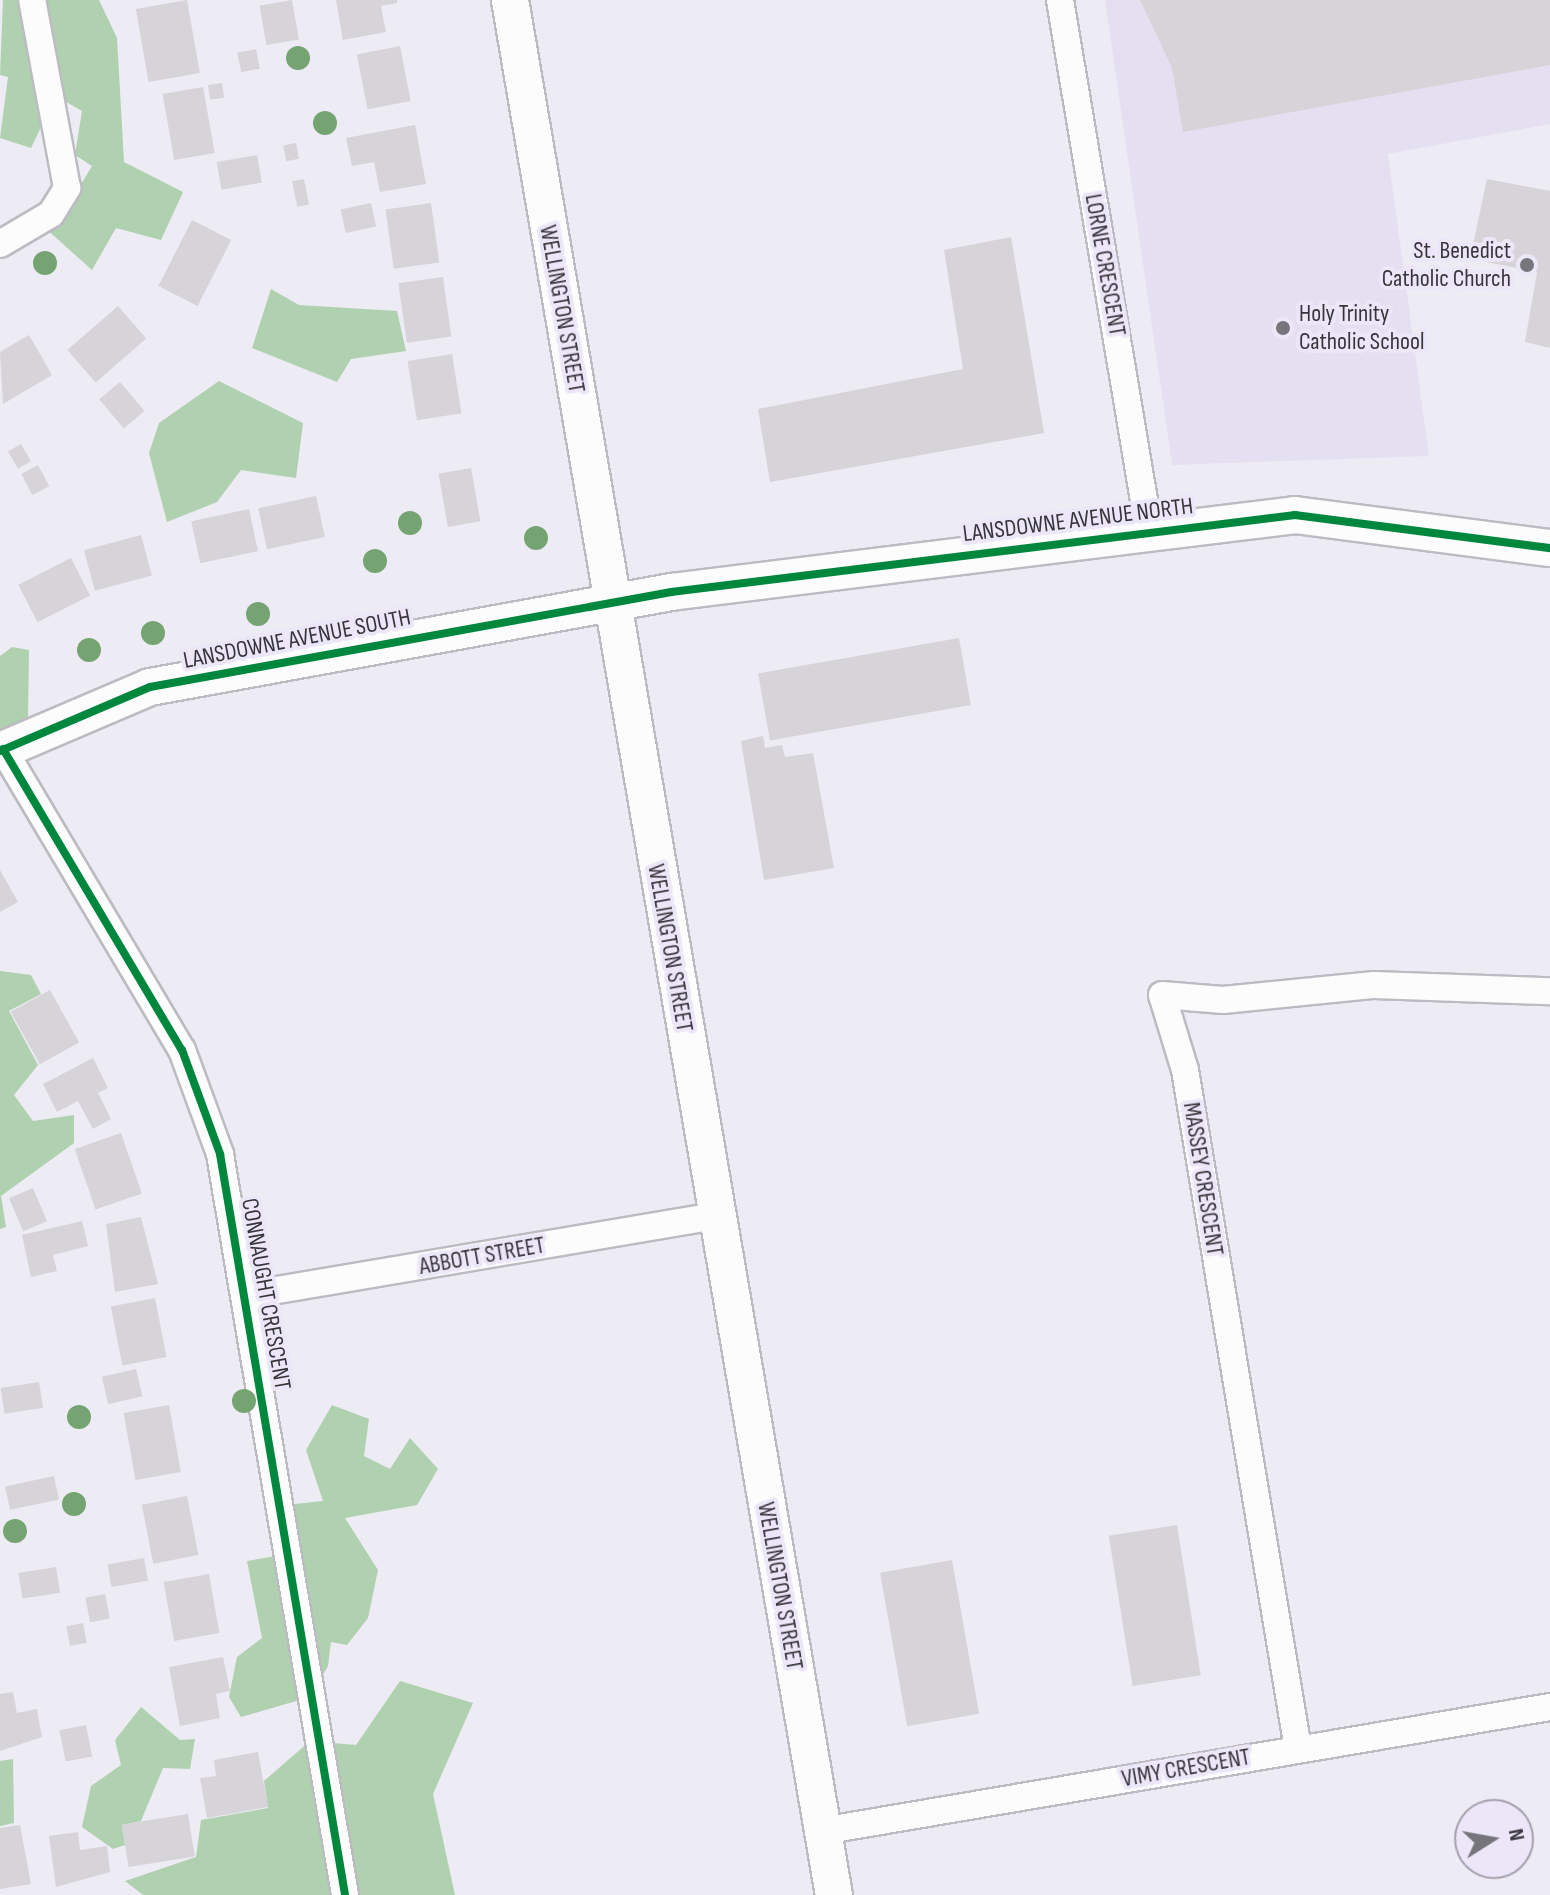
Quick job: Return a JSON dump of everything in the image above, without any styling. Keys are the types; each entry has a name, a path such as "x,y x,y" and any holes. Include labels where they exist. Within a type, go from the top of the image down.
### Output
{"main road":[{"name":"WELLINGTON STREET","path":"510,0 834,1895"},
{"name":"LANSDOWNE AVENUE NORTH","path":"612,600 1149,530 1295,515 1550,548"},
{"name":"LANSDOWNE AVENUE SOUTH","path":"2,750 150,687 612,600"}],"street":[{"path":"0,244 51,214 67,188 32,0"},
{"name":"LORNE CRESCENT","path":"1060,0 1149,530"},
{"name":"CONNAUGHT CRESCENT","path":"2,750 182,1050 220,1154 248,1295 345,1895"},
{"name":"MASSEY CRESCENT","path":"1298,1749 1185,1070 1162,995 1223,1000 1374,985 1550,991"},
{"name":"ABBOTT STREET","path":"248,1295 716,1216"},
{"name":"VIMY CRESCENT","path":"822,1831 1550,1707"}],"shaded area":[{"name":"Holy Trinity Catholic School","path":"1105,0 1550,0 1550,124 1388,154 1429,456 1172,465"}],"green space":[{"path":"3,0 99,0 117,38 124,162 183,192 161,240 116,228 92,270 44,227 67,208 92,166 75,155 82,111 56,96 31,148 0,138 8,77 0,75"},
{"path":"271,289 299,305 397,311 406,351 351,359 337,382 252,348"},
{"path":"219,381 303,423 296,478 241,470 217,502 167,522 149,453 159,423"},
{"path":"12,647 29,650 28,718 0,737 0,656"},
{"path":"0,971 31,975 41,994 9,1011 38,1065 14,1095 33,1121 74,1115 74,1143 1,1196 6,1227 0,1229"},
{"path":"332,1405 369,1419 364,1456 390,1469 410,1438 438,1469 417,1505 345,1518 378,1570 368,1618 347,1645 331,1642 328,1666 310,1697 241,1717 229,1697 237,1657 262,1638 247,1561 276,1556 276,1506 323,1501 306,1450"},
{"path":"400,1681 473,1703 433,1794 455,1895 143,1895 125,1881 196,1857 201,1820 268,1808 264,1781 310,1741 356,1745"},
{"path":"141,1707 180,1740 195,1739 190,1769 163,1768 141,1821 122,1825 125,1845 113,1849 82,1827 91,1786 121,1765 115,1740"},
{"path":"13,1759 14,1823 0,1826 0,1761"}],"building":[{"path":"187,0 200,73 149,82 136,9"},
{"path":"292,0 299,39 266,45 260,6"},
{"path":"336,0 397,0 397,3 381,6 386,32 343,40"},
{"path":"1140,0 1550,0 1550,65 1183,132 1172,68"},
{"path":"400,46 411,101 367,109 357,54"},
{"path":"256,49 260,69 241,72 237,53"},
{"path":"222,83 224,98 210,100 208,85"},
{"path":"203,87 215,153 174,160 163,94"},
{"path":"415,125 426,184 380,192 374,162 352,166 346,138"},
{"path":"296,143 299,159 286,161 283,145"},
{"path":"257,155 262,183 221,190 217,162"},
{"path":"304,179 309,205 297,207 292,181"},
{"name":"St. Benedict Catholic Church","path":"1487,179 1550,191 1550,348 1525,342 1537,272 1470,259"},
{"path":"371,203 376,226 346,233 341,209"},
{"path":"431,203 439,262 394,269 385,209"},
{"path":"192,220 231,240 198,306 158,286"},
{"path":"1011,237 1044,433 770,482 758,409 963,369 944,250"},
{"path":"443,277 451,336 407,343 398,283"},
{"path":"118,306 146,338 96,382 67,350"},
{"path":"29,335 52,375 3,404 0,352"},
{"path":"452,354 461,413 417,420 408,361"},
{"path":"120,382 144,411 124,428 99,399"},
{"path":"21,444 31,461 18,469 8,452"},
{"path":"38,465 49,486 32,495 21,474"},
{"path":"471,468 480,521 448,527 439,474"},
{"path":"316,496 325,537 267,549 258,508"},
{"path":"249,509 258,551 200,563 191,521"},
{"path":"141,535 152,576 95,591 84,550"},
{"path":"71,558 90,595 37,622 18,585"},
{"path":"959,638 971,705 770,740 758,673"},
{"path":"763,736 765,748 782,745 785,757 813,753 834,868 764,880 741,741"},
{"path":"0,870 18,902 0,912"},
{"path":"50,990 79,1042 40,1064 11,1012"},
{"path":"93,1058 108,1088 98,1093 111,1119 93,1129 78,1101 57,1112 43,1084"},
{"path":"121,1133 142,1194 96,1209 75,1149"},
{"path":"33,1188 47,1221 23,1231 9,1198"},
{"path":"141,1217 158,1284 115,1292 106,1224"},
{"path":"82,1221 88,1246 53,1255 57,1271 31,1277 22,1235"},
{"path":"155,1298 166,1357 122,1365 111,1307"},
{"path":"136,1369 142,1396 108,1404 102,1377"},
{"path":"39,1382 43,1408 5,1414 0,1388"},
{"path":"169,1405 181,1472 136,1480 124,1413"},
{"path":"54,1476 59,1499 10,1510 5,1486"},
{"path":"187,1496 198,1555 153,1564 142,1505"},
{"path":"1177,1525 1201,1675 1133,1686 1109,1536"},
{"path":"144,1558 148,1581 112,1587 108,1564"},
{"path":"952,1560 979,1714 907,1726 880,1573"},
{"path":"56,1567 60,1593 23,1599 18,1573"},
{"path":"209,1574 219,1633 174,1641 164,1582"},
{"path":"105,1594 110,1619 90,1622 85,1598"},
{"path":"83,1623 87,1643 70,1646 66,1626"},
{"path":"223,1657 230,1691 216,1694 220,1718 180,1726 169,1667"},
{"path":"13,1692 17,1713 37,1709 42,1737 0,1751 0,1694"},
{"path":"86,1725 92,1756 66,1762 59,1730"},
{"path":"258,1752 268,1807 207,1818 200,1778 216,1776 214,1760"},
{"path":"188,1814 195,1856 129,1867 122,1824"},
{"path":"20,1825 31,1884 0,1889 0,1828"},
{"path":"78,1832 80,1850 107,1846 110,1872 56,1887 49,1836"}],"cycle path":[{"path":"0,751 150,687 671,592 1295,515 1550,548"},
{"path":"3,749 182,1050 220,1154 345,1895"}],"place":[{"name":"St. Benedict Catholic Church","path":"1527,265"},
{"name":"Holy Trinity Catholic School","path":"1283,328"}]}
